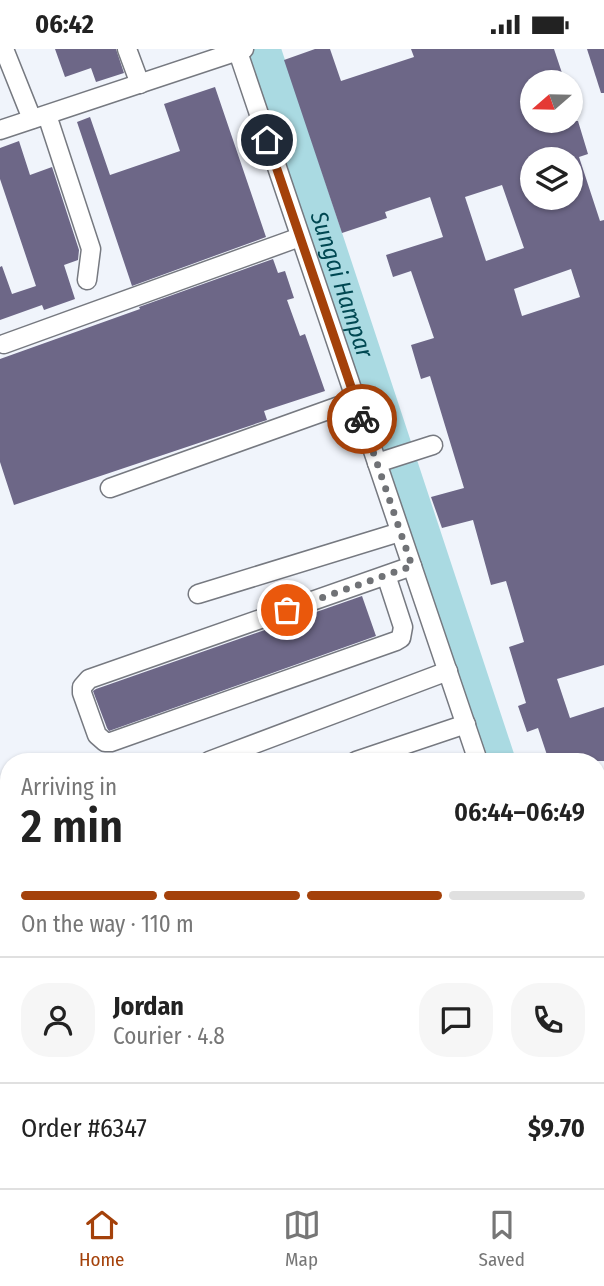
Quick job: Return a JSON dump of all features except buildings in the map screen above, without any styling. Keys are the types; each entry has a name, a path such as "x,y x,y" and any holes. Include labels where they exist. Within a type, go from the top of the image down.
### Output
{"street":[{"path":"4,49 39,117 91,249 87,280"},
{"path":"127,49 141,83"},
{"path":"0,130 240,50 356,400 389,459 400,532 475,753"},
{"path":"4,344 300,237"},
{"path":"110,488 356,400"},
{"path":"389,459 433,445"},
{"path":"198,594 400,532"},
{"path":"386,575 403,627 401,638 396,641 111,742 105,742 97,735 82,693 82,687 89,679 386,575 412,566"},
{"path":"230,753 448,671"},
{"path":"380,753 466,724"}],"waterway":[{"name":"Sungai Hampar","path":"264,49 496,753"}],"way so far":[{"path":"287,610 412,566 362,419"}],"route":[{"path":"267,140 362,419"}]}
